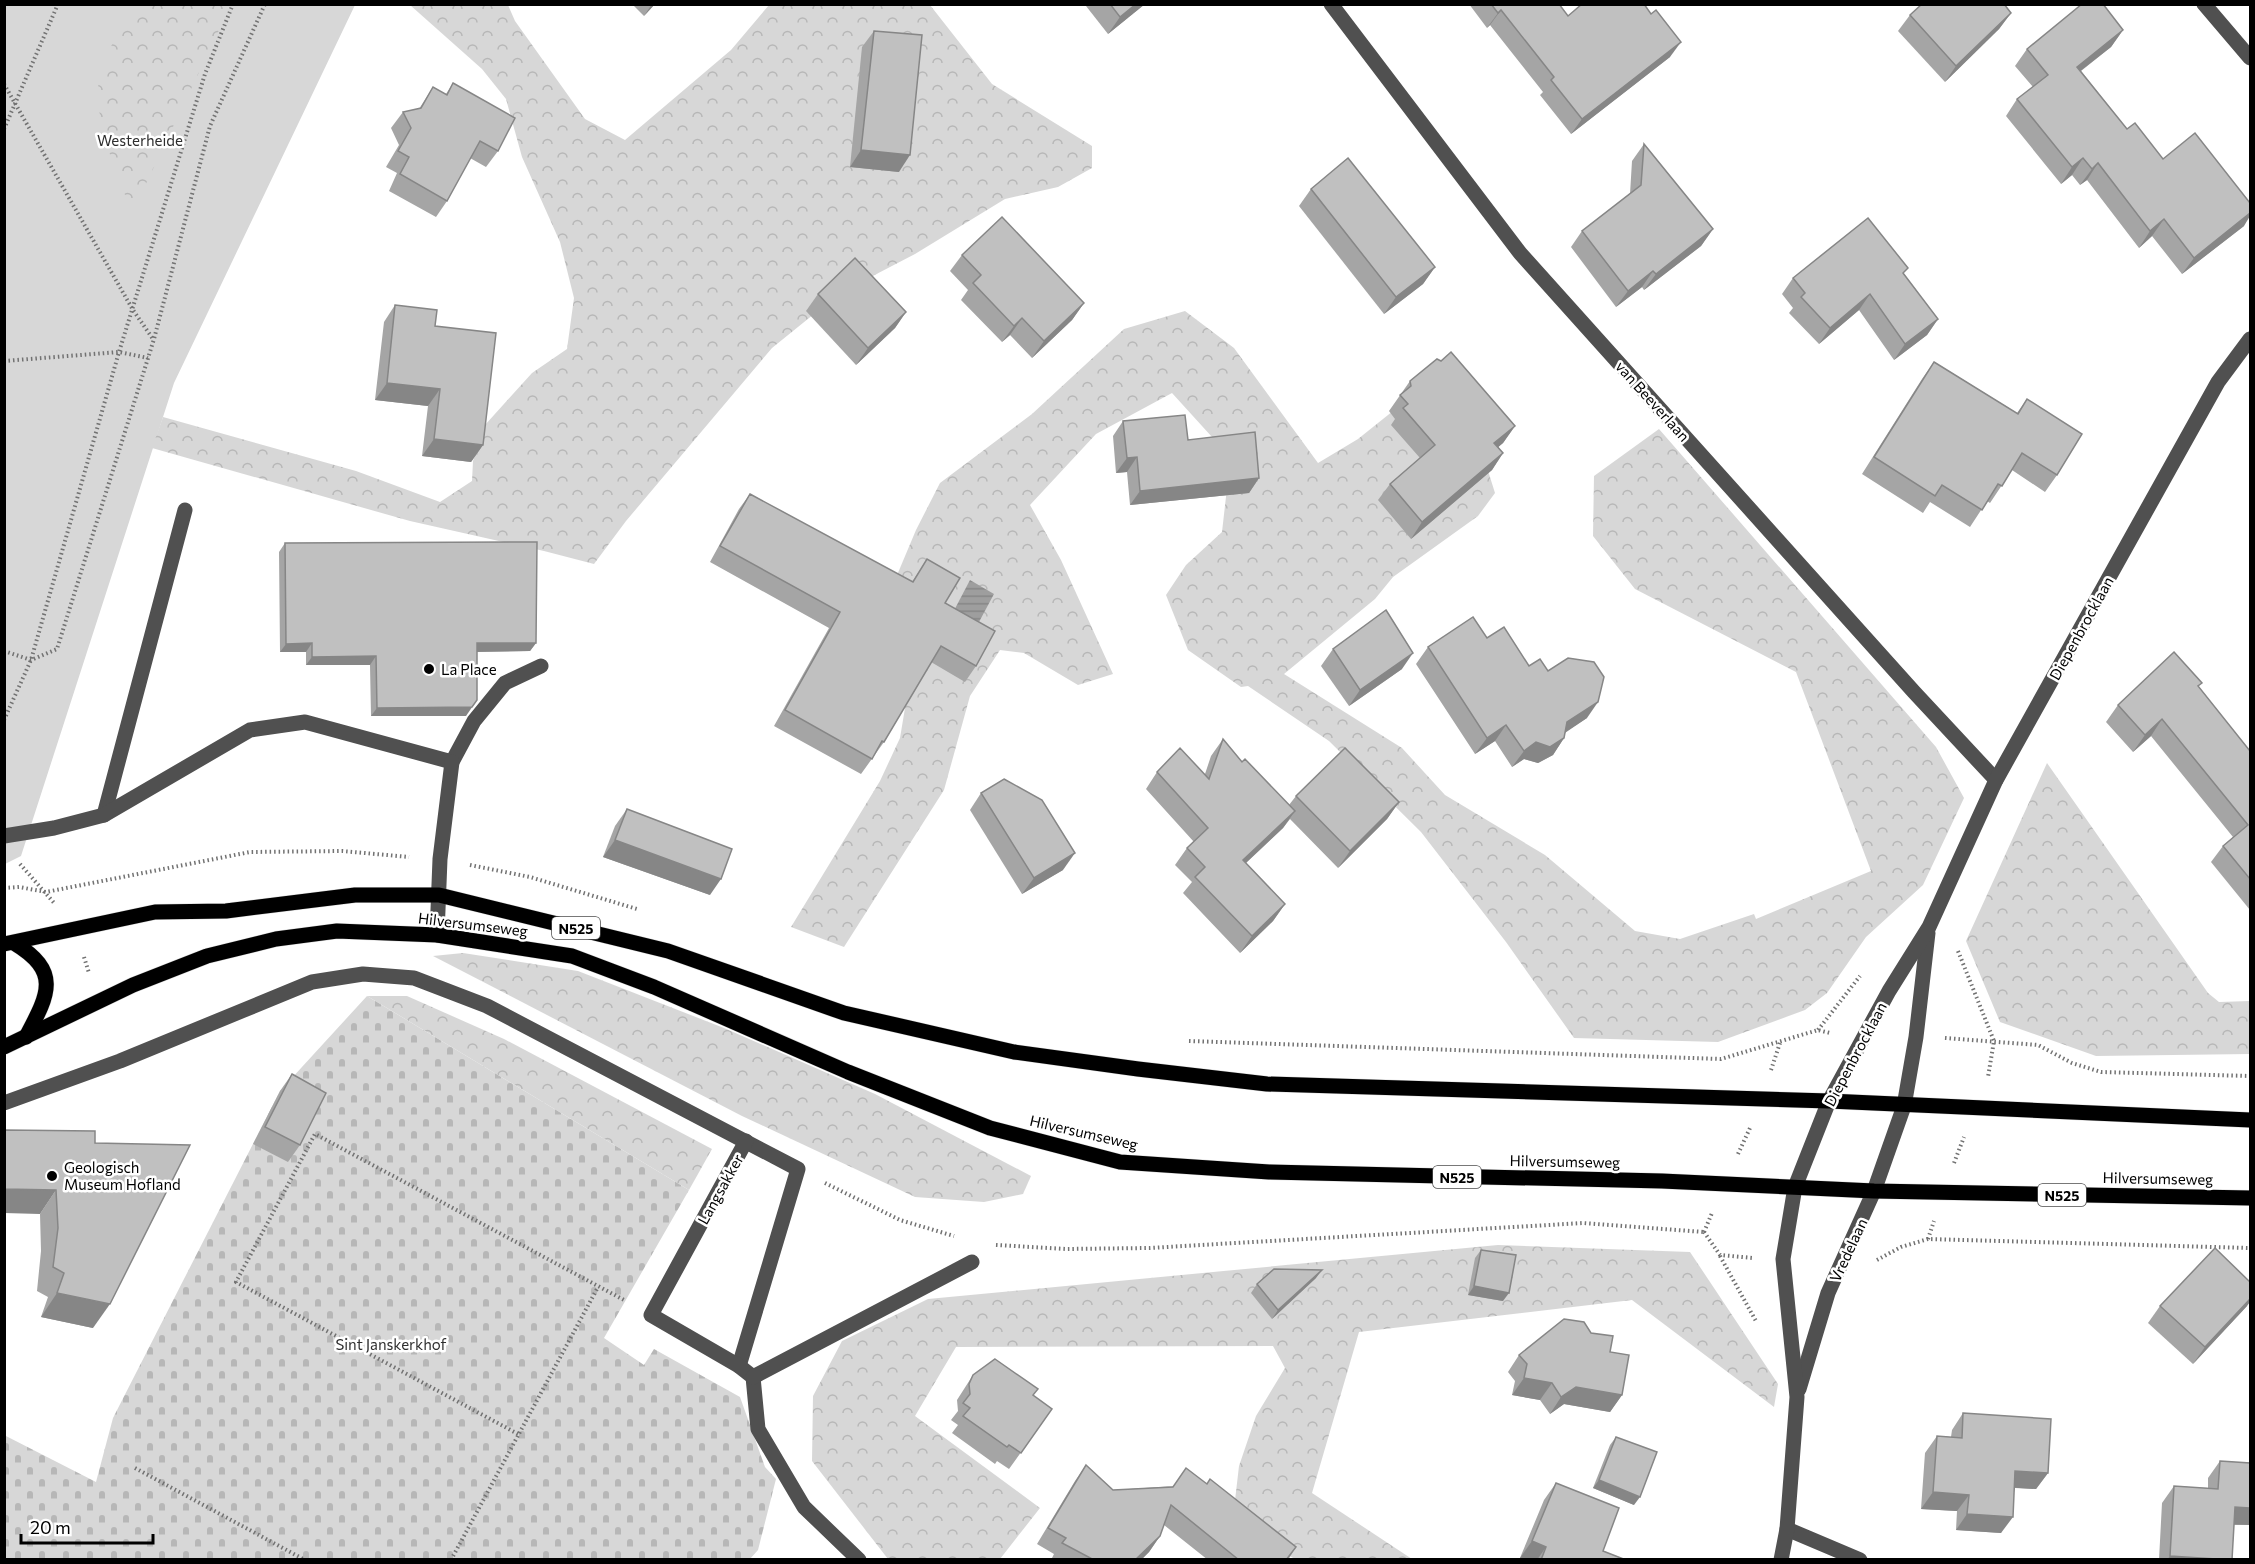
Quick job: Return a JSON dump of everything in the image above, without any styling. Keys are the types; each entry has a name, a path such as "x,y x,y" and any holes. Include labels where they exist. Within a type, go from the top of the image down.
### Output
{"main road":[{"name":"Hilversumseweg","path":"9,943 155,912 226,911 355,895 439,895 668,951 844,1013 1014,1052 1267,1084 1830,1101 2250,1120"},
{"name":"Hilversumseweg","path":"4,1047 133,985 207,956 265,942 337,932 437,935 572,956 654,987 848,1072 990,1128 1120,1162 1269,1172 1725,1184 1874,1191 2250,1198"},
{"path":"9,943 30,953 41,965 46,977 45,1000 26,1037"}],"street":[{"name":"van Beeverlaan","path":"1331,4 1520,253 1914,692 1996,780"},
{"path":"2204,4 2250,58"},
{"name":"Diepenbrocklaan","path":"1795,1187 1830,1101 1864,1036 1929,927 1996,780 2218,382 2250,339"},
{"path":"104,815 185,510"},
{"path":"437,935 440,859 452,762 474,721 505,683 541,666"},
{"path":"4,836 54,828 104,815 250,730 305,722 452,762"},
{"name":"Diepenbrocklaan","path":"1904,1106 1916,1037 1929,927"},
{"path":"4,1103 120,1061 312,982 363,974 414,978 487,1006 746,1141"},
{"name":"Vredelaan","path":"1797,1397 1828,1293 1874,1191 1904,1106"},
{"name":"Langsakker","path":"753,1377 739,1366 651,1315 746,1141 798,1169"},
{"path":"739,1366 798,1169"},
{"name":"Vredelaan","path":"1781,1560 1786,1529 1797,1397 1783,1259 1795,1187"},
{"path":"859,1560 804,1508 758,1429 753,1377 972,1262"},
{"path":"1786,1529 1860,1560"}],"path":[{"path":"4,129 58,4"},
{"path":"4,720 32,660 119,352 205,74 233,4"},
{"path":"4,651 32,660 57,649 154,339 210,126 265,4"},
{"path":"4,84 133,310 154,339"},
{"path":"4,360 119,352 148,358"},
{"path":"4,888 20,887 46,892 250,852 342,851 440,859 530,877 648,913"},
{"path":"17,859 46,892"},
{"path":"1184,1041 1721,1059 1818,1030 1864,1036"},
{"path":"1916,1037 2038,1045 2072,1063 2101,1072 2250,1076"},
{"path":"991,1244 1066,1249 1149,1248 1583,1224 1704,1232 1763,1100 1780,1043"},
{"path":"518,1434 236,1282 315,1134 625,1301"},
{"path":"798,1169 900,1220 957,1237"},
{"path":"1843,1262 1871,1263 1901,1247 1928,1239 2250,1248"},
{"path":"451,1560 598,1287"},
{"path":"135,1468 305,1560"}],"green space":[{"name":"Westerheide","path":"5,5 355,5 174,383 21,856 5,864"},
{"path":"138,5 231,5 132,213 107,145 99,108 98,90 106,56"},
{"path":"410,5 508,5 515,21 585,119 625,140 731,50 769,5 930,5 992,84 1092,146 1092,168 1058,187 1005,199 915,254 840,293 772,348 626,521 594,564 410,521 152,448 163,417 356,471 440,502 472,481 473,461 485,425 532,373 567,349 574,298 560,242 522,157 506,99 482,69"},
{"path":"1185,311 1234,348 1318,463 1358,439 1393,411 1484,458 1495,493 1478,516 1393,577 1375,599 1284,674 1402,748 1445,795 1545,855 1635,931 1680,939 1754,914 1756,919 1871,871 1796,672 1635,589 1593,536 1594,476 1659,429 1936,747 1964,798 1923,885 1866,937 1827,993 1805,1010 1718,1042 1574,1038 1506,942 1421,832 1329,741 1248,686 1241,687 1188,650 1166,595 1186,565 1222,532 1227,488 1212,437 1172,393 1096,434 1030,505 1061,560 1113,674 1078,685 1024,653 1000,650 970,696 944,790 844,947 791,927 880,781 900,738 910,678 887,599 916,530 940,483 1032,414 1124,329"},
{"path":"2047,763 2208,993 2219,1002 2250,1001 2250,1054 2096,1056 2000,1022 1966,941"},
{"path":"463,953 578,971 724,1028 875,1094 1031,1176 1023,1194 984,1202 915,1197 742,1116 433,956"},
{"path":"367,996 407,996 504,1039 712,1149 689,1190"},
{"name":"Sint Janskerkhof","path":"367,996 689,1190 604,1338 644,1365 654,1349 740,1397 765,1467 776,1479 758,1550 750,1559 5,1559 4,1435 96,1482 113,1418 280,1091"},
{"path":"1498,1245 1690,1252 1778,1384 1774,1407 1632,1300 1359,1332 1312,1493 1412,1559 1295,1559 1271,1546 1234,1509 1239,1466 1256,1416 1285,1368 1273,1346 956,1347 915,1416 1040,1508 1000,1559 888,1559 812,1461 813,1396 842,1341 928,1299"}],"shaded area":[{"path":"970,580 994,594 972,635 948,622"}],"building":[{"path":"1110,4 1136,4 1120,17"},
{"path":"1491,4 1559,4 1568,16 1582,4 1644,4 1651,14 1656,10 1681,42 1582,119 1551,80 1554,77 1501,10 1498,13"},
{"path":"1922,4 2004,4 2011,13 1956,66 1910,15"},
{"path":"2082,4 2103,4 2123,30 2077,67 2127,129 2135,123 2163,159 2195,133 2250,203 2250,213 2194,258 2164,219 2150,231 2098,163 2092,169 2083,158 2072,167 2017,99 2048,75 2027,49"},
{"path":"874,31 922,35 910,155 861,150"},
{"path":"453,83 515,118 498,151 480,141 447,201 400,174 409,157 398,151 411,128 403,112 421,108 433,87 447,95"},
{"path":"1644,144 1713,229 1656,274 1653,271 1628,291 1582,231 1641,185"},
{"path":"1348,158 1435,267 1396,297 1311,189"},
{"path":"1002,217 1084,303 1044,341 1022,318 1014,326 973,283 981,275 962,255"},
{"path":"1868,218 1908,268 1903,273 1938,319 1905,344 1870,294 1830,328 1801,297 1805,293 1793,278"},
{"path":"855,258 906,312 868,348 818,294"},
{"path":"395,305 437,310 435,326 496,333 483,445 434,439 440,389 387,383"},
{"path":"1451,352 1515,426 1494,443 1503,453 1422,522 1390,484 1435,445 1403,408 1408,404 1400,395 1411,386 1410,381 1437,359 1441,361"},
{"path":"1934,362 2018,414 2027,399 2082,434 2057,475 2022,453 2002,486 1998,484 1982,510 1942,485 1935,496 1874,457"},
{"path":"1185,415 1188,440 1255,432 1259,478 1140,491 1137,457 1127,458 1123,421"},
{"path":"750,494 913,582 927,559 960,578 945,603 995,631 976,666 941,646 872,759 785,710 840,612 720,546"},
{"path":"537,542 536,643 477,643 477,700 472,707 377,708 376,656 312,657 312,643 286,644 285,543"},
{"path":"1386,610 1413,653 1360,690 1333,649"},
{"path":"1473,617 1487,638 1504,627 1529,666 1540,659 1548,671 1568,658 1594,662 1604,677 1598,702 1567,722 1564,738 1550,747 1536,742 1524,751 1506,725 1487,738 1428,647"},
{"path":"2174,652 2202,683 2198,686 2250,751 2250,879 2223,846 2248,825 2162,719 2145,735 2118,705"},
{"path":"1223,739 1242,762 1245,759 1295,811 1243,860 1285,904 1252,936 1195,877 1205,867 1187,848 1208,828 1157,772 1180,748 1209,779"},
{"path":"1345,748 1399,802 1350,851 1296,796"},
{"path":"1004,779 1042,800 1075,853 1034,878 981,793"},
{"path":"627,809 732,849 721,879 615,840"},
{"path":"292,1074 326,1093 300,1145 265,1127"},
{"path":"4,1130 95,1131 95,1143 190,1145 110,1304 57,1293 64,1273 53,1267 58,1228 56,1190 4,1189"},
{"path":"2215,1248 2250,1282 2250,1299 2205,1347 2160,1306"},
{"path":"1481,1250 1516,1255 1509,1293 1474,1286"},
{"path":"1274,1269 1322,1270 1278,1310 1257,1284"},
{"path":"1564,1319 1584,1322 1591,1333 1613,1336 1610,1352 1629,1355 1622,1395 1576,1387 1561,1397 1552,1383 1524,1378 1527,1364 1519,1355"},
{"path":"995,1359 1038,1389 1033,1395 1052,1409 1021,1453 1009,1445 1007,1447 963,1416 970,1408 963,1403 970,1394 969,1384 973,1375"},
{"path":"1963,1413 2051,1419 2048,1473 2015,1471 2013,1517 1967,1514 1969,1495 1933,1492 1937,1436 1962,1438"},
{"path":"1616,1437 1657,1452 1640,1497 1599,1480"},
{"path":"2220,1461 2250,1463 2250,1508 2235,1507 2232,1560 2170,1556 2174,1486 2218,1489"},
{"path":"1086,1465 1113,1490 1173,1487 1186,1468 1207,1484 1210,1479 1296,1547 1286,1560 1239,1560 1171,1505 1160,1536 1135,1560 1094,1560 1062,1543 1066,1538 1048,1528"},
{"path":"1556,1483 1619,1508 1603,1551 1626,1560 1541,1560 1546,1547 1532,1541"}],"place":[{"name":"La Place","path":"429,669"},
{"name":"Geologisch Museum Hofland","path":"52,1176"}]}
